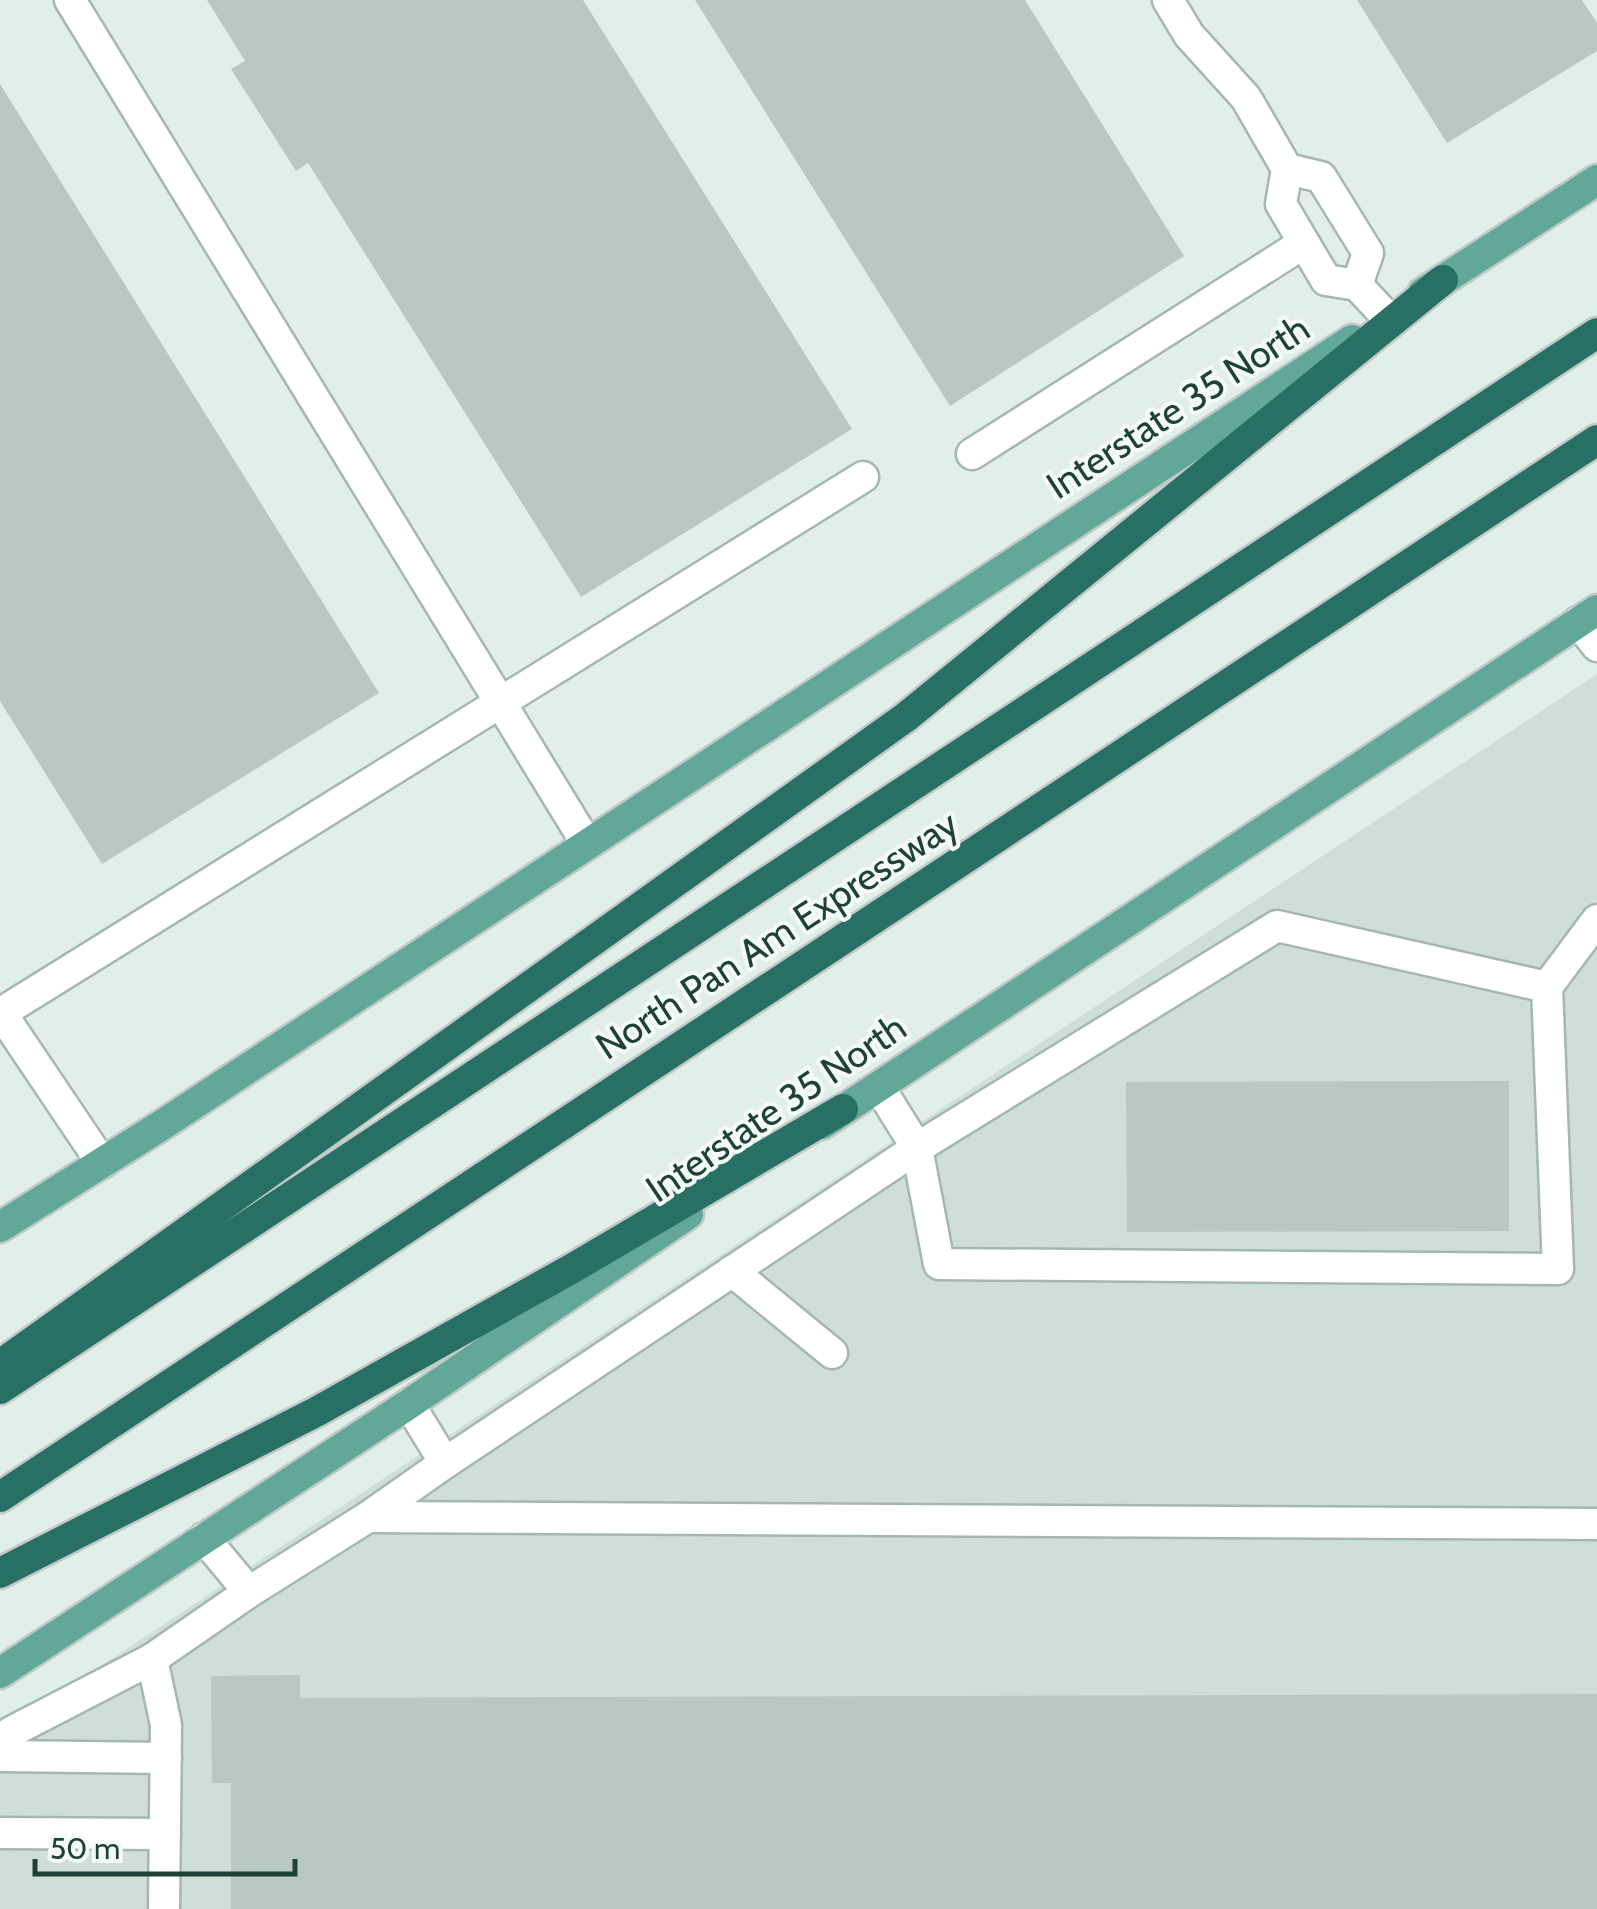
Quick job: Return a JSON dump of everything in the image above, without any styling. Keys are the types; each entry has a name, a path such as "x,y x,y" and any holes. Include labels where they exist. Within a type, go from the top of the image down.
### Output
{"highway":[{"path":"0,1364 906,717 1443,280"},
{"name":"North Pan Am Expressway","path":"0,1389 1597,334"},
{"name":"North Pan Am Expressway","path":"0,1497 1597,440"},
{"path":"0,1573 316,1412 574,1268 843,1109"}],"main road":[{"name":"Interstate 35 North","path":"0,1227 1597,180"},
{"name":"Interstate 35 North","path":"0,1672 409,1404 843,1109 1590,626"}],"lane":[{"path":"70,0 587,844"},
{"path":"1168,0 1189,35 1246,98 1286,169 1281,204 1326,280 1356,285 1388,316"},
{"path":"1286,169 1320,177 1368,253 1356,285"},
{"path":"972,454 1304,243"},
{"path":"102,1162 0,1012 864,477"},
{"path":"878,1087 916,1148 939,1264 1558,1269 1546,987 1597,920"},
{"path":"0,1746 11,1732 152,1659 916,1148 1277,926 1546,987"},
{"path":"732,1271 832,1352"},
{"path":"409,1404 445,1462"},
{"path":"368,1517 1597,1524"},
{"path":"204,1538 249,1592"},
{"path":"152,1659 166,1725 164,1909"},
{"path":"0,1756 166,1758"},
{"path":"0,1833 165,1834"}],"shaded area":[{"path":"1597,674 1597,1909 0,1909 0,1733"}],"building":[{"path":"207,0 583,0 852,429 581,597 308,163 296,171 231,69 245,61"},
{"path":"695,0 1025,0 1184,256 950,406"},
{"path":"1357,0 1582,0 1597,23 1597,51 1447,143"},
{"path":"0,84 379,693 102,864 0,701"},
{"path":"1509,1081 1509,1231 1127,1232 1126,1082"},
{"path":"300,1675 300,1698 1597,1694 1597,1909 231,1909 231,1783 212,1783 211,1676"}]}
